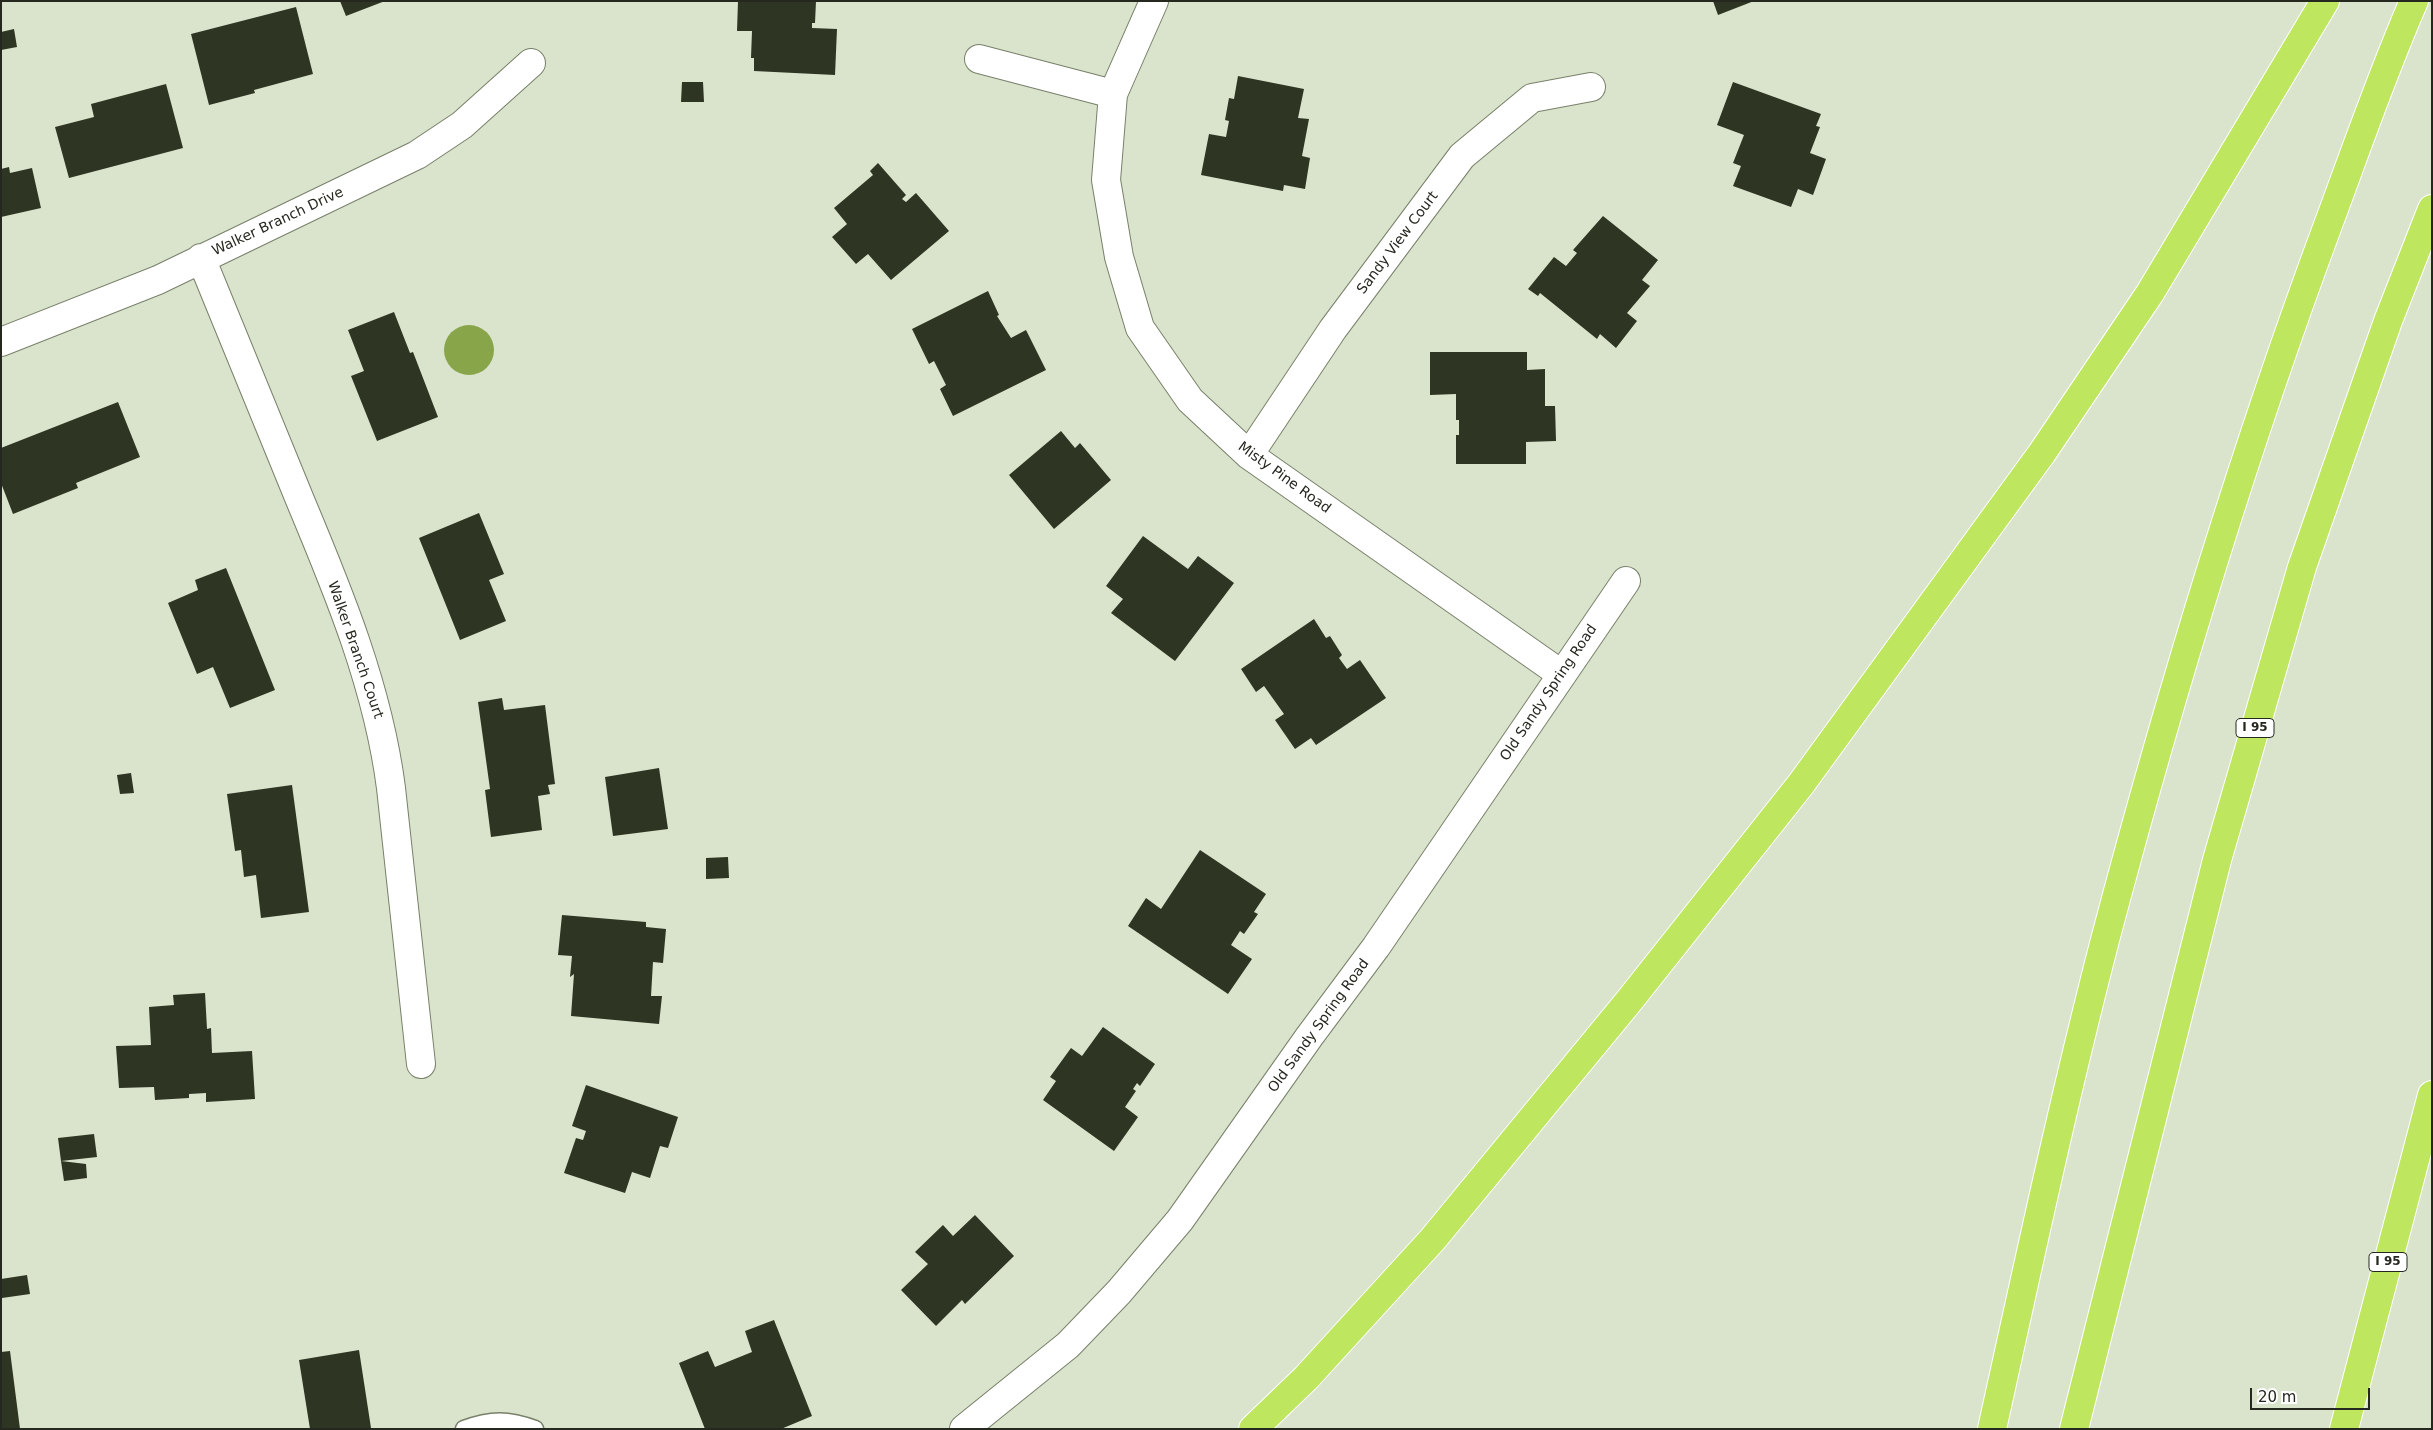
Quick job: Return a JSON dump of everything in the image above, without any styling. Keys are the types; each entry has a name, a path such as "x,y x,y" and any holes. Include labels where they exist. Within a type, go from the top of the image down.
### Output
{"highway":[{"path":"1253,1429 1306,1378 1433,1239 1629,1001 1801,784 2042,452 2150,293 2325,1"},
{"path":"1992,1429 2049,1175 2105,941 2213,557 2297,308 2395,45 2414,1"},
{"name":"I 95","path":"2074,1429 2217,860 2302,567 2388,321 2432,209"},
{"name":"I 95","path":"2344,1429 2432,1095"}],"street":[{"name":"Misty Pine Road","path":"1154,1 1113,94 1106,180 1119,257 1140,328 1190,400 1249,455 1561,674"},
{"path":"979,59 1113,94"},
{"name":"Walker Branch Drive","path":"1,342 158,280 417,155 462,125 531,64"},
{"name":"Sandy View Court","path":"1249,455 1333,330 1462,156 1532,98 1591,87"},
{"name":"Walker Branch Court","path":"201,258 313,531 348,623 379,716 386,748 391,788 421,1064"},
{"name":"Old Sandy Spring Road","path":"964,1429 1068,1345 1119,1292 1180,1220 1309,1037 1376,947 1626,581"}],"lane":[{"path":"464,1429 484,1421 515,1421 535,1429"}],"shaded area":[{"path":"464,325 474,325 487,332 494,345 494,355 487,368 474,375 464,375 455,371 448,364 444,355 444,345 448,336 455,329"}],"building":[{"path":"340,1 385,1 346,16"},
{"path":"738,1 816,1 815,23 812,23 812,28 837,29 835,75 754,71 754,58 751,58 752,31 737,31"},
{"path":"1713,1 1754,1 1718,15"},
{"path":"296,7 313,74 254,90 255,93 209,105 191,34"},
{"path":"14,29 17,47 1,50 1,32"},
{"path":"1238,76 1304,89 1298,118 1309,119 1302,156 1310,158 1305,189 1284,185 1283,191 1201,175 1209,134 1226,137 1229,121 1225,120 1229,98 1234,99"},
{"path":"682,82 703,82 704,102 681,102"},
{"path":"1733,82 1821,114 1816,126 1820,127 1810,153 1826,159 1813,195 1798,189 1791,207 1733,186 1741,166 1733,163 1744,135 1717,125"},
{"path":"166,84 183,148 69,178 55,127 94,117 91,104"},
{"path":"878,163 906,195 902,199 906,202 916,193 949,231 891,280 868,254 856,264 832,237 847,224 834,208 873,175 870,171"},
{"path":"9,167 10,173 32,168 41,208 1,217 1,169"},
{"path":"1603,216 1658,260 1642,280 1650,286 1627,313 1637,321 1616,348 1600,334 1597,339 1540,293 1538,296 1528,289 1554,257 1566,266 1577,253 1573,250"},
{"path":"988,291 999,315 997,316 1011,338 1026,330 1046,370 953,416 940,389 946,385 934,361 929,364 912,329"},
{"path":"394,312 410,353 413,352 438,417 377,441 351,376 364,371 348,330"},
{"path":"1430,352 1527,352 1527,370 1545,369 1545,406 1555,406 1556,441 1526,442 1526,464 1456,464 1456,435 1459,435 1459,420 1456,420 1456,394 1430,395"},
{"path":"118,402 140,457 76,483 78,488 13,514 1,483 1,448"},
{"path":"1061,431 1075,448 1080,443 1111,480 1054,529 1009,475"},
{"path":"479,513 504,574 489,580 506,621 460,640 419,538"},
{"path":"1143,536 1188,569 1198,556 1234,583 1175,661 1111,613 1123,599 1106,586"},
{"path":"226,568 275,690 230,708 213,667 197,674 168,603 198,590 195,580"},
{"path":"1314,619 1326,638 1330,636 1342,655 1339,658 1347,669 1360,660 1386,698 1316,745 1311,738 1295,749 1275,720 1284,714 1264,686 1256,692 1241,669"},
{"path":"502,698 504,710 545,705 555,784 548,785 550,794 538,796 542,830 491,837 485,790 490,789 478,702"},
{"path":"659,768 668,829 613,836 605,777"},
{"path":"131,773 134,793 120,794 117,775"},
{"path":"292,785 309,912 261,918 256,875 244,877 241,850 235,851 227,794"},
{"path":"1200,850 1266,894 1254,912 1258,914 1244,934 1240,931 1231,945 1252,959 1228,994 1128,926 1146,898 1161,909"},
{"path":"728,857 729,878 706,879 706,858"},
{"path":"562,915 646,922 646,927 666,929 663,963 653,962 651,996 662,996 659,1024 571,1016 574,974 570,977 572,956 558,955"},
{"path":"205,993 207,1029 211,1028 212,1053 252,1051 255,1099 206,1102 206,1093 189,1094 189,1098 155,1100 154,1087 119,1088 116,1046 151,1045 149,1007 174,1005 173,995"},
{"path":"1103,1027 1155,1064 1140,1086 1137,1083 1133,1089 1136,1091 1125,1107 1138,1117 1114,1151 1043,1100 1056,1081 1050,1077 1071,1048 1082,1056"},
{"path":"586,1085 678,1117 668,1148 660,1146 650,1178 632,1172 625,1193 564,1173 576,1138 583,1140 586,1131 572,1126"},
{"path":"94,1134 97,1157 61,1161 58,1138"},
{"path":"61,1161 86,1164 87,1178 64,1181"},
{"path":"975,1215 1014,1256 965,1304 962,1300 936,1326 901,1290 928,1264 915,1252 943,1225 953,1236"},
{"path":"27,1275 30,1294 2,1298 1,1279"},
{"path":"774,1320 812,1416 781,1429 705,1429 679,1363 708,1351 715,1367 752,1352 745,1331"},
{"path":"359,1350 371,1428 310,1429 299,1360"},
{"path":"10,1351 20,1429 1,1429 1,1352"}]}
